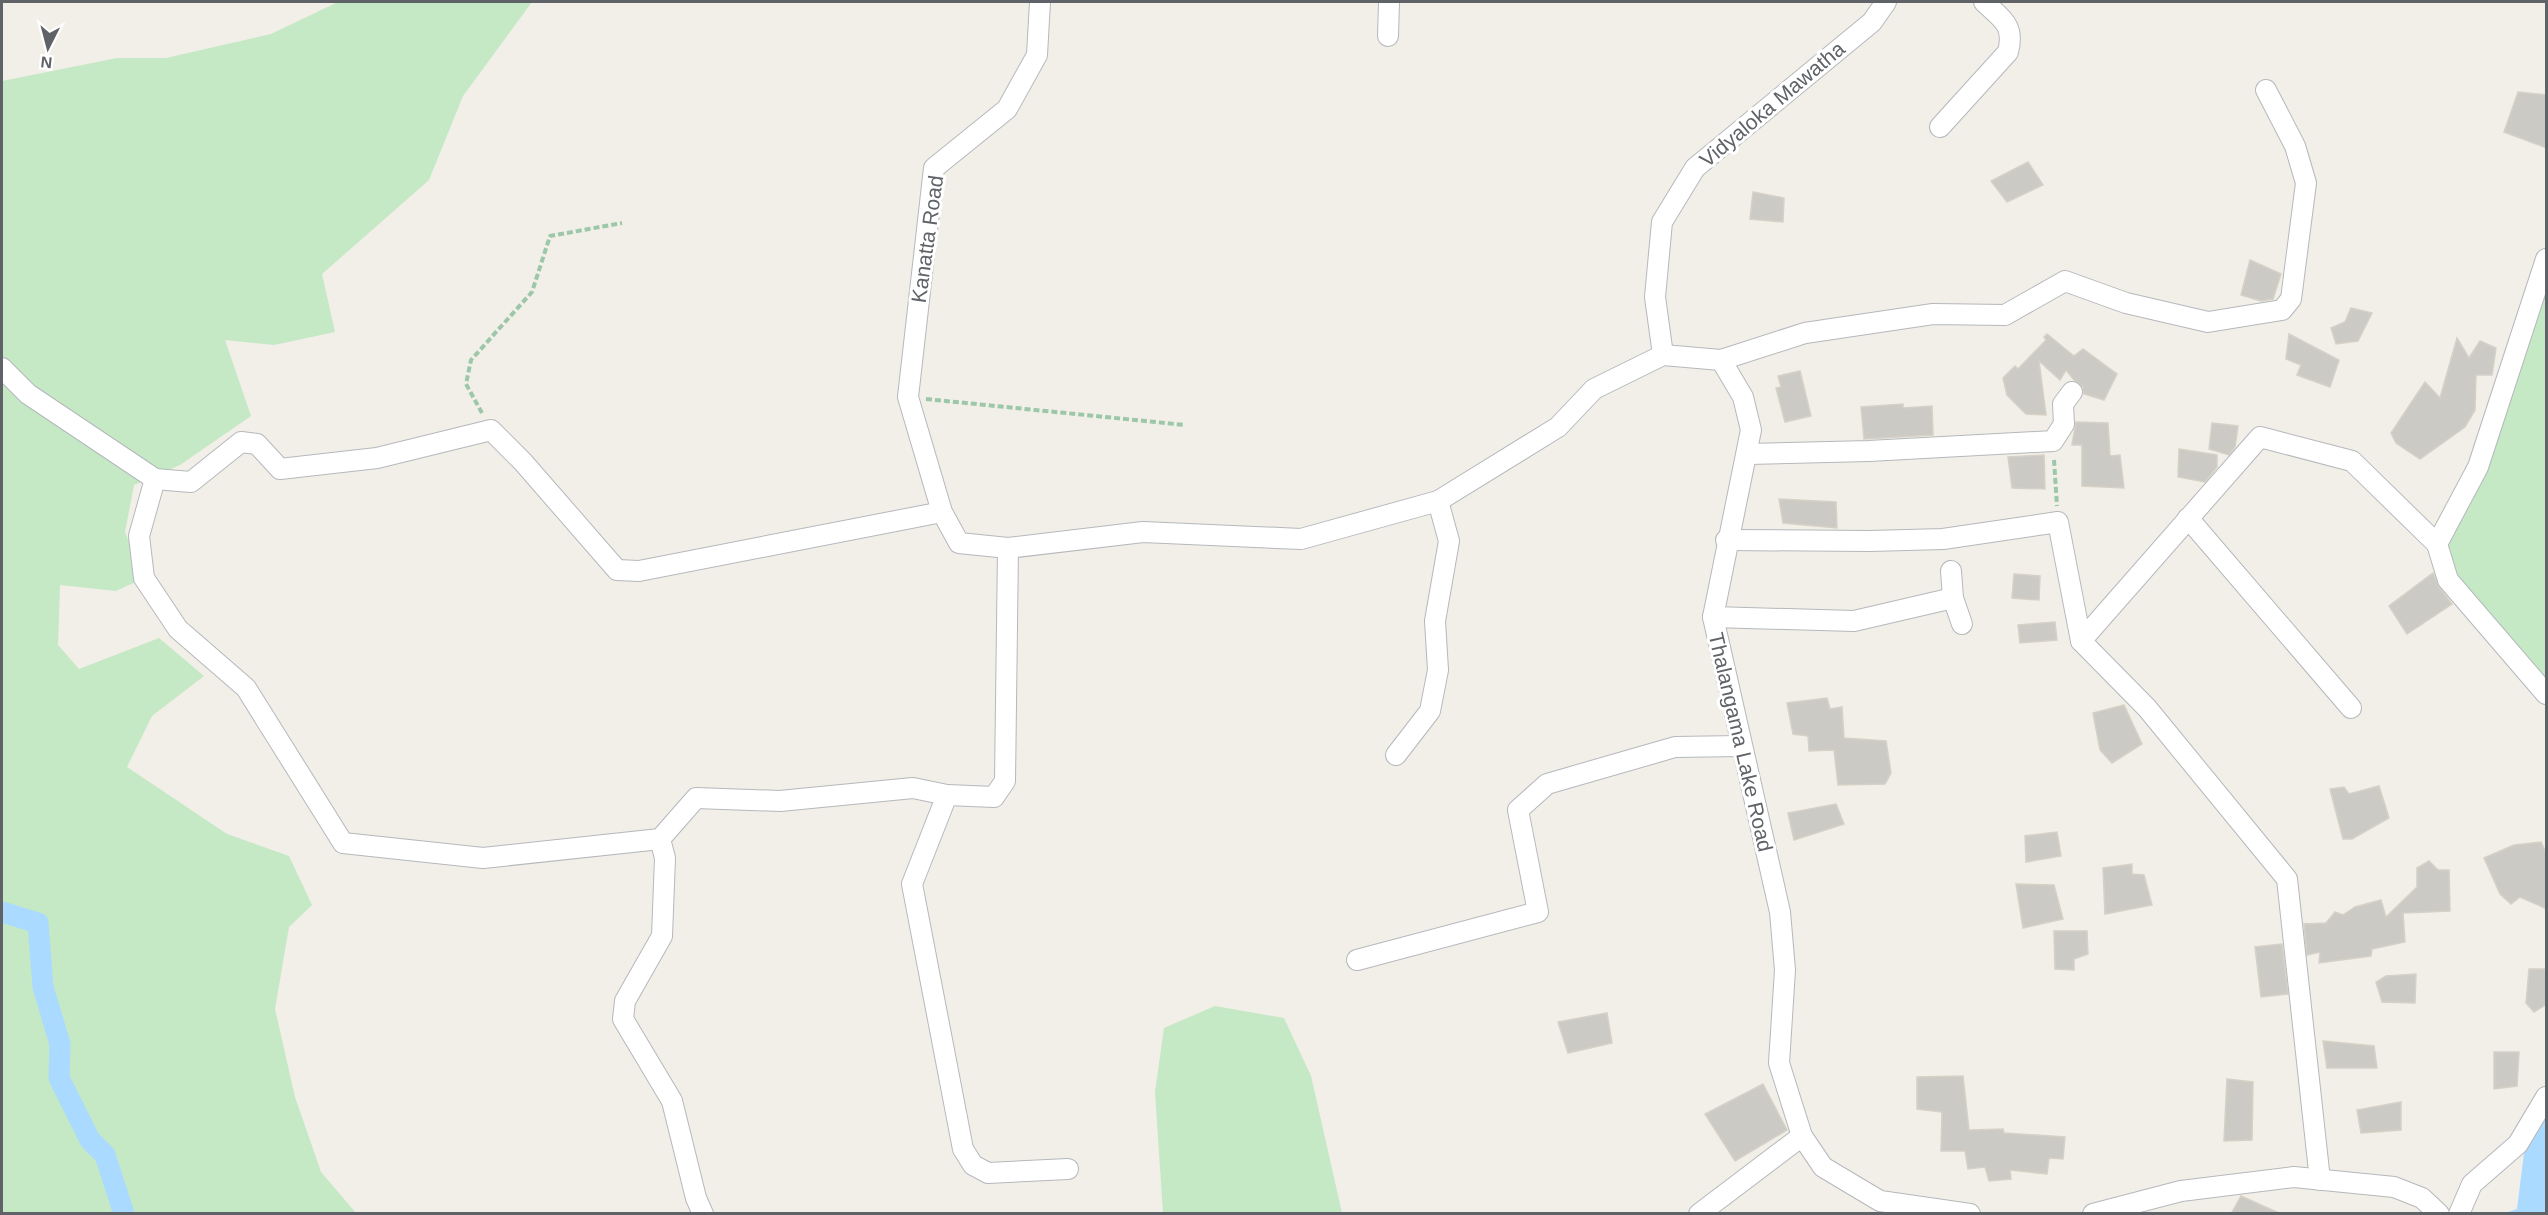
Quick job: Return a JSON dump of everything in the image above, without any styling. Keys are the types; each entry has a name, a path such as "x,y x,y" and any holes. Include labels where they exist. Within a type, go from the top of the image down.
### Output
{"street":[{"name":"Kanatta Road","path":"942,512 908,397 934,168 1007,109 1037,55 1040,2"},
{"path":"1388,36 1389,2"},
{"name":"Vidyaloka Mawatha","path":"1663,355 1655,297 1662,222 1695,168 1872,22 1886,2"},
{"path":"1940,127 2008,52 2011,38 2007,24 1984,2"},
{"path":"2,368 28,394 154,479 191,482 241,442 256,444 280,469 376,459 491,430 523,462 617,570 639,570 942,512 959,543 1008,548 1143,532 1301,539 1438,501 1558,427 1594,388 1663,355 1721,360 1805,333 1933,315 2006,315 2065,280 2126,303 2208,322 2282,310 2291,299 2306,183 2295,146 2266,90"},
{"path":"2437,544 2478,466 2547,259"},
{"name":"Thalangama Lake Road","path":"1721,360 1743,397 1751,430 1726,540 1713,617 1740,746 1780,912 1785,970 1779,1063 1802,1136 1824,1167 1879,1207 1965,1213"},
{"path":"1747,454 1869,451 2053,441 2064,424 2063,404 2072,392"},
{"path":"2081,640 2260,437 2352,461 2437,544 2448,580 2547,694"},
{"path":"154,479 139,536 144,578 178,629 246,688 343,843 483,858 660,839 696,798 780,801 913,788 946,795 994,797 1005,781 1008,548"},
{"path":"1396,755 1430,711 1438,670 1435,621 1449,541 1438,501"},
{"path":"2188,518 2351,708"},
{"path":"1726,540 1943,539 2058,522 2081,640 2147,708 2286,879 2320,1180"},
{"path":"1951,571 1953,598 1962,624"},
{"path":"1713,617 1854,621 1953,598"},
{"path":"1357,960 1538,912 1518,810 1547,784 1675,747 1740,746"},
{"path":"946,795 912,884 963,1149 973,1166 988,1173 1068,1169"},
{"path":"660,839 665,858 662,936 625,1001 623,1019 672,1101 696,1198 703,1214"},
{"path":"2459,1214 2472,1184 2518,1144 2547,1097"},
{"path":"1699,1214 1802,1136"},
{"path":"2093,1214 2181,1191 2294,1177 2394,1187 2422,1198 2439,1214"}],"path":[{"path":"491,430 466,384 471,360 532,292 550,236 622,223"},
{"path":"908,397 1185,425"},
{"path":"2053,441 2058,522"}],"green space":[{"path":"338,2 532,2 463,96 429,180 322,274 335,332 274,345 225,340 251,416 180,465 134,485 125,532 144,578 116,591 60,585 58,645 79,669 159,638 204,676 152,716 127,767 227,834 289,856 312,905 289,927 275,1009 295,1097 321,1172 356,1213 2,1214 2,81 117,58 166,58 271,34"},
{"path":"2546,262 2546,694 2448,580 2437,544 2478,467"},
{"path":"1215,1006 1284,1018 1311,1076 1342,1213 1163,1213 1155,1092 1164,1028"}],"water":[{"path":"2546,1112 2546,1213 2502,1214 2517,1209 2527,1129"}],"building":[{"path":"2518,92 2547,95 2547,148 2504,132"},
{"path":"2028,162 2043,185 2007,202 1991,181"},
{"path":"1753,192 1784,198 1783,222 1750,219"},
{"path":"2250,260 2281,274 2273,299 2261,301 2241,295"},
{"path":"2351,308 2372,313 2358,341 2336,344 2331,328 2345,322"},
{"path":"2047,334 2074,356 2083,349 2117,374 2104,400 2084,394 2083,387 2066,370 2060,380 2039,361 2046,415 2026,414 2007,395 2003,378 2015,366 2018,369 2046,340 2044,337"},
{"path":"2289,334 2339,360 2330,387 2297,375 2301,365 2286,359"},
{"path":"2457,338 2469,358 2480,341 2496,348 2492,375 2476,375 2475,410 2465,427 2420,459 2396,443 2391,433 2425,382 2440,398"},
{"path":"1800,371 1811,416 1785,422 1776,388 1781,387 1778,376"},
{"path":"1903,404 1903,408 1932,406 1933,435 1864,439 1861,407"},
{"path":"2076,422 2108,423 2110,456 2120,455 2124,488 2082,486 2082,445 2072,445"},
{"path":"2212,423 2238,426 2235,447 2229,455 2209,449"},
{"path":"2179,449 2217,455 2217,467 2205,482 2178,477"},
{"path":"2044,455 2045,489 2012,488 2008,457"},
{"path":"1779,499 1836,502 1837,528 1783,523"},
{"path":"2433,573 2439,587 2452,604 2407,634 2389,606"},
{"path":"2014,574 2040,576 2039,600 2012,598"},
{"path":"2055,622 2057,640 2020,643 2018,625"},
{"path":"1827,698 1830,709 1842,707 1844,738 1886,741 1891,773 1885,784 1838,785 1834,750 1809,751 1808,736 1793,734 1787,703"},
{"path":"2124,705 2142,744 2112,763 2100,750 2093,713"},
{"path":"2379,786 2389,818 2352,839 2343,839 2330,789 2344,787 2349,794"},
{"path":"1836,804 1844,824 1794,840 1788,813"},
{"path":"2057,832 2061,856 2026,862 2025,836"},
{"path":"2541,842 2547,855 2547,909 2520,897 2511,904 2500,894 2484,858 2514,845"},
{"path":"2429,861 2438,870 2449,870 2450,911 2403,913 2405,942 2372,949 2371,956 2319,963 2320,952 2307,955 2304,924 2326,923 2335,912 2343,915 2355,907 2381,900 2386,917 2417,887 2417,868"},
{"path":"2132,864 2132,874 2144,875 2152,905 2105,914 2103,868"},
{"path":"2016,884 2054,885 2063,919 2023,928"},
{"path":"2054,931 2087,931 2088,954 2074,959 2074,970 2055,969"},
{"path":"2282,944 2288,994 2261,997 2255,947"},
{"path":"2529,969 2547,969 2547,1004 2534,1012 2526,1003"},
{"path":"2416,974 2415,1003 2382,1002 2376,982 2386,976"},
{"path":"1607,1013 1612,1043 1568,1053 1558,1022"},
{"path":"2323,1041 2374,1046 2377,1068 2327,1068"},
{"path":"2494,1052 2519,1052 2517,1086 2494,1089"},
{"path":"1963,1076 1969,1130 2003,1129 2004,1133 2065,1137 2063,1159 2049,1158 2047,1174 2010,1170 2011,1179 1989,1181 1985,1167 1968,1169 1965,1151 1941,1151 1942,1112 1917,1109 1917,1077"},
{"path":"2227,1079 2253,1082 2252,1140 2224,1141"},
{"path":"1763,1084 1787,1130 1735,1161 1705,1114"},
{"path":"2401,1102 2401,1130 2361,1133 2357,1110"},
{"path":"2241,1196 2281,1214 2231,1214"}],"waterway":[{"path":"2,912 38,923 43,987 60,1044 59,1078 90,1140 105,1155 124,1214"}]}
